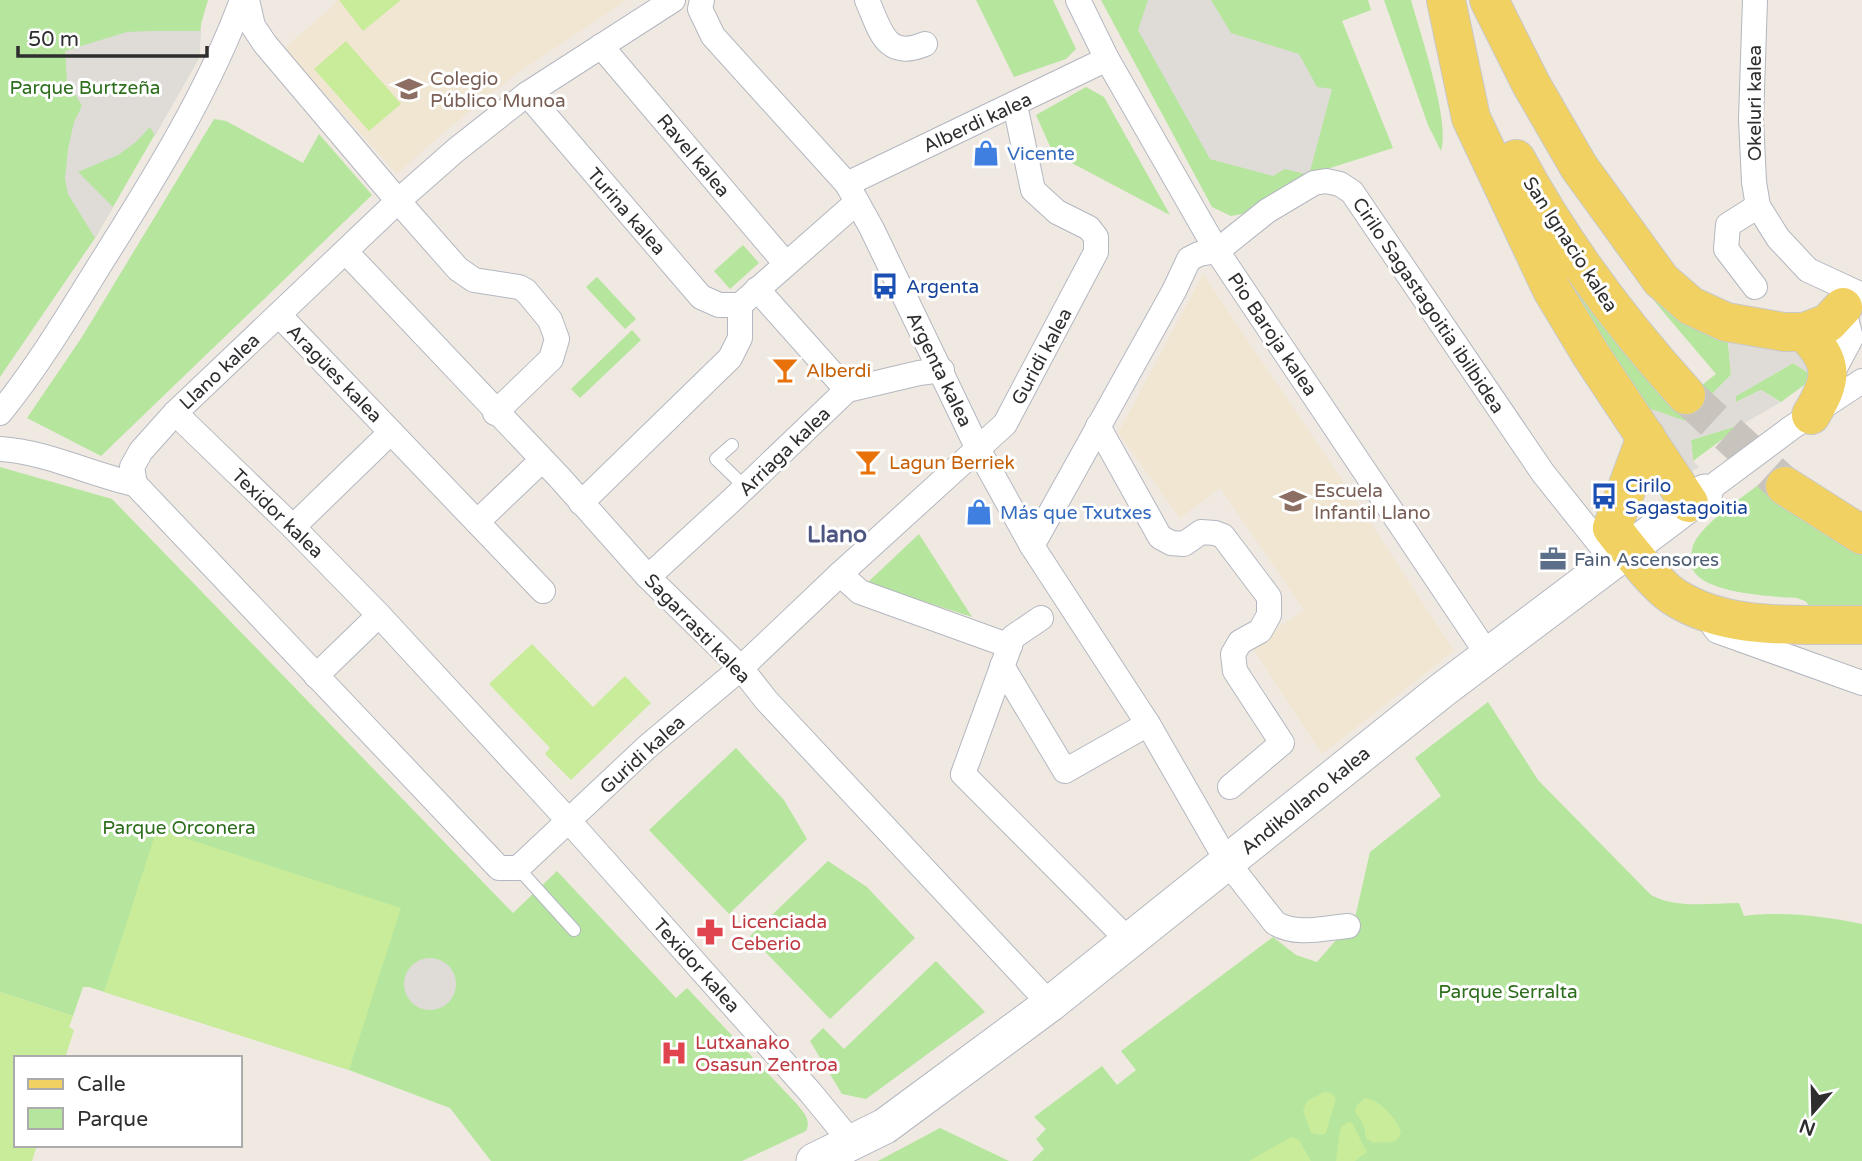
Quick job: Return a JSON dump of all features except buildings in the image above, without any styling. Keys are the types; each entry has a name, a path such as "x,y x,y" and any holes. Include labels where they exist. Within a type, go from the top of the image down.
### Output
{"main road":[{"name":"San Ignacio kalea","path":"1446,0 1496,117 1535,195 1606,301 1695,387 1667,338 1618,277 1542,158 1501,71 1476,0"},
{"path":"1446,0 1471,118 1552,290 1646,438 1697,498"},
{"path":"1489,0 1531,84 1579,167 1661,280 1691,306 1726,322 1784,332 1804,332 1828,323 1856,295"},
{"path":"1801,421 1823,395 1845,378 1804,332"},
{"path":"1646,438 1612,528 1621,556 1672,595 1705,612 1745,622 1862,625"},
{"path":"1862,521 1793,478 1862,535"}],"street":[{"path":"39,455 12,429 4,408 41,359 133,212 210,76 242,0"},
{"path":"247,0 253,26 265,44 398,201 466,276 474,281 519,287 526,291 550,320 557,339 551,359 495,413"},
{"name":"Llano kalea","path":"135,484 132,467 141,451 175,413 398,201 456,150 527,94 673,0"},
{"name":"Argenta kalea","path":"702,0 700,9 713,36 852,193 942,370 977,447 999,482 1032,546 1148,724 1228,863 1275,923 1285,929 1298,931 1348,926"},
{"path":"867,0 886,41 893,47 912,50 925,44"},
{"name":"Pio Baroja kalea","path":"1077,0 1107,59 1217,251 1488,655"},
{"name":"Okeluri kalea","path":"1755,0 1751,119 1758,206 1778,238 1808,270 1856,295"},
{"path":"210,76 236,49 249,44 265,44"},
{"name":"Ravel kalea","path":"601,46 786,264"},
{"name":"Alberdi kalea","path":"748,297 786,264 852,193 1014,105 1107,59"},
{"name":"Turina kalea","path":"527,94 701,297 719,305 748,297"},
{"name":"Guridi kalea","path":"568,820 647,747 741,668 840,573 954,472 977,447 1006,424 1096,253 1096,237 1089,228 1057,212 1032,190 1014,105"},
{"name":"Cirilo Sagastagoitia ibilbidea","path":"1032,546 1174,291 1189,259 1217,251 1267,211 1314,183 1325,181 1340,184 1352,192 1543,473 1621,556"},
{"path":"1755,287 1726,249 1728,225 1758,206"},
{"name":"Sagarrasti kalea","path":"346,252 648,577 741,668 766,700 1050,1004"},
{"path":"1845,378 1836,366 1851,338 1856,295"},
{"path":"748,297 847,390"},
{"path":"581,503 730,358 740,338 748,297"},
{"name":"Aragües kalea","path":"279,315 543,591"},
{"name":"Arriaga kalea","path":"648,577 746,488 847,390 942,370"},
{"name":"Texidor kalea","path":"175,413 379,615 568,820 810,1092 852,1143"},
{"name":"Andikollano kalea","path":"814,1161 852,1143 915,1105 1050,1004 1488,655 1801,421"},
{"path":"1098,426 1160,537 1171,543 1184,544 1201,532 1223,536 1269,597 1269,615 1260,631 1240,642 1233,654 1235,671 1282,743 1230,787"},
{"name":"Aragües kalea","path":"293,527 391,432"},
{"path":"0,449 39,455 111,479 135,484 499,868 518,868 568,820"},
{"path":"477,522 541,461"},
{"path":"954,472 981,472 999,482"},
{"path":"840,573 860,592 1006,656 1065,771 1148,724"},
{"path":"1705,612 1717,631 1862,683"},
{"path":"316,676 379,615"},
{"path":"1041,618 1013,637 962,774 1129,941"},
{"path":"1813,624 1805,640 1805,649 1810,658 1826,669"}],"lane":[{"path":"732,445 716,458 746,488"},
{"path":"518,868 574,930"}],"shaded area":[{"name":"Colegio Público Munoa","path":"337,0 627,0 516,74 397,174 284,48"},
{"path":"1148,0 1211,0 1231,33 1299,54 1317,87 1332,89 1309,175 1285,169 1273,176 1210,159 1138,30"},
{"path":"201,31 199,58 155,136 150,127 118,155 78,172 113,207 95,238 68,194 65,179 74,122 82,106 67,81 65,51 127,32"},
{"name":"Escuela Infantil Llano","path":"1203,274 1454,651 1322,754 1251,646 1304,610 1220,488 1180,518 1118,433"},
{"path":"1727,331 1800,342 1815,377 1793,363 1736,396 1736,402 1761,390 1781,402 1743,424 1691,440 1693,461 1699,467 1688,474 1630,402 1685,421 1731,375"},
{"path":"430,958 440,960 448,966 454,974 454,994 448,1002 440,1008 430,1010 420,1008 412,1002 406,994 404,984 406,974 412,966 420,960"}],"green space":[{"name":"Parque Burtzeña","path":"0,0 208,0 201,24 199,58 95,238 0,377"},
{"path":"339,0 401,0 363,31"},
{"path":"976,0 1053,0 1076,49 1066,59 1014,77"},
{"path":"1101,0 1368,0 1371,10 1342,21 1393,148 1327,169 1247,213 1231,216 1212,207"},
{"path":"1384,0 1411,0 1442,120 1441,151 1428,125"},
{"path":"346,41 401,104 369,131 314,69"},
{"path":"1086,87 1104,97 1170,215 1053,153 1036,115"},
{"path":"214,119 226,121 303,163 319,134 372,195 101,456 27,418 82,337"},
{"path":"1569,179 1727,331 1731,375 1685,421 1630,402 1541,229 1678,404 1716,374 1615,251"},
{"path":"743,245 759,263 730,289 714,271"},
{"path":"597,277 636,319 625,329 586,287"},
{"path":"632,330 641,340 580,398 571,389"},
{"path":"1793,363 1815,377 1781,402 1761,390 1736,402 1736,396"},
{"path":"1743,424 1693,461 1691,440"},
{"name":"Parque Orconera","path":"0,467 112,499 513,913 557,871 676,998 687,988 795,1102 807,1119 806,1131 742,1161 491,1161 450,1108 349,1070 89,987 83,987 73,1016 0,992"},
{"path":"1762,482 1808,519 1862,555 1862,610 1813,609 1797,598 1733,591 1702,579 1693,570 1691,554 1698,537 1721,513"},
{"path":"919,534 972,617 867,583"},
{"path":"532,644 593,707 625,676 651,703 571,780 545,754 550,748 489,684"},
{"name":"Parque Serralta","path":"1488,702 1538,780 1651,895 1683,904 1739,903 1744,916 1803,915 1862,924 1862,1161 1032,1161 1044,1149 1036,1139 1046,1129 1034,1117 1102,1066 1117,1085 1136,1070 1121,1051 1273,937 1296,955 1317,962 1355,918 1370,852 1441,796 1415,758"},
{"path":"736,748 784,800 807,839 729,914 649,830"},
{"path":"157,829 401,908 349,1070 104,992"},
{"path":"828,861 867,887 915,938 830,1019 750,936"},
{"path":"936,961 985,1012 866,1099 842,1094 810,1041 823,1028 844,1049"},
{"path":"0,992 73,1016 69,1027 74,1030 66,1056 14,1056 14,1147 36,1147 32,1161 0,1161"},
{"path":"1324,1092 1331,1093 1336,1098 1326,1133 1322,1135 1311,1133 1303,1111 1307,1101"},
{"path":"1365,1098 1377,1102 1391,1115 1401,1132 1397,1140 1373,1143 1366,1138 1362,1122 1355,1111"},
{"path":"1349,1122 1367,1152 1355,1161 1336,1161 1340,1130"},
{"path":"940,1128 1009,1161 878,1161"},
{"path":"1291,1137 1299,1140 1311,1161 1249,1161"}],"tunnel":[{"path":"1686,395 1785,486"}],"place":[{"name":"Colegio Público Munoa","path":"409,89"},
{"name":"Vicente","path":"986,153"},
{"name":"Argenta","path":"885,286"},
{"name":"Alberdi","path":"785,370"},
{"name":"Lagun Berriek","path":"868,462"},
{"name":"Cirilo Sagastagoitia","path":"1604,496"},
{"name":"Escuela Infantil Llano","path":"1293,501"},
{"name":"Más que Txutxes","path":"979,512"},
{"name":"Fain Ascensores","path":"1553,559"},
{"name":"Licenciada Ceberio","path":"710,932"},
{"name":"Lutxanako Osasun Zentroa","path":"674,1053"}],"district":[{"name":"Llano","path":"837,534"}]}
